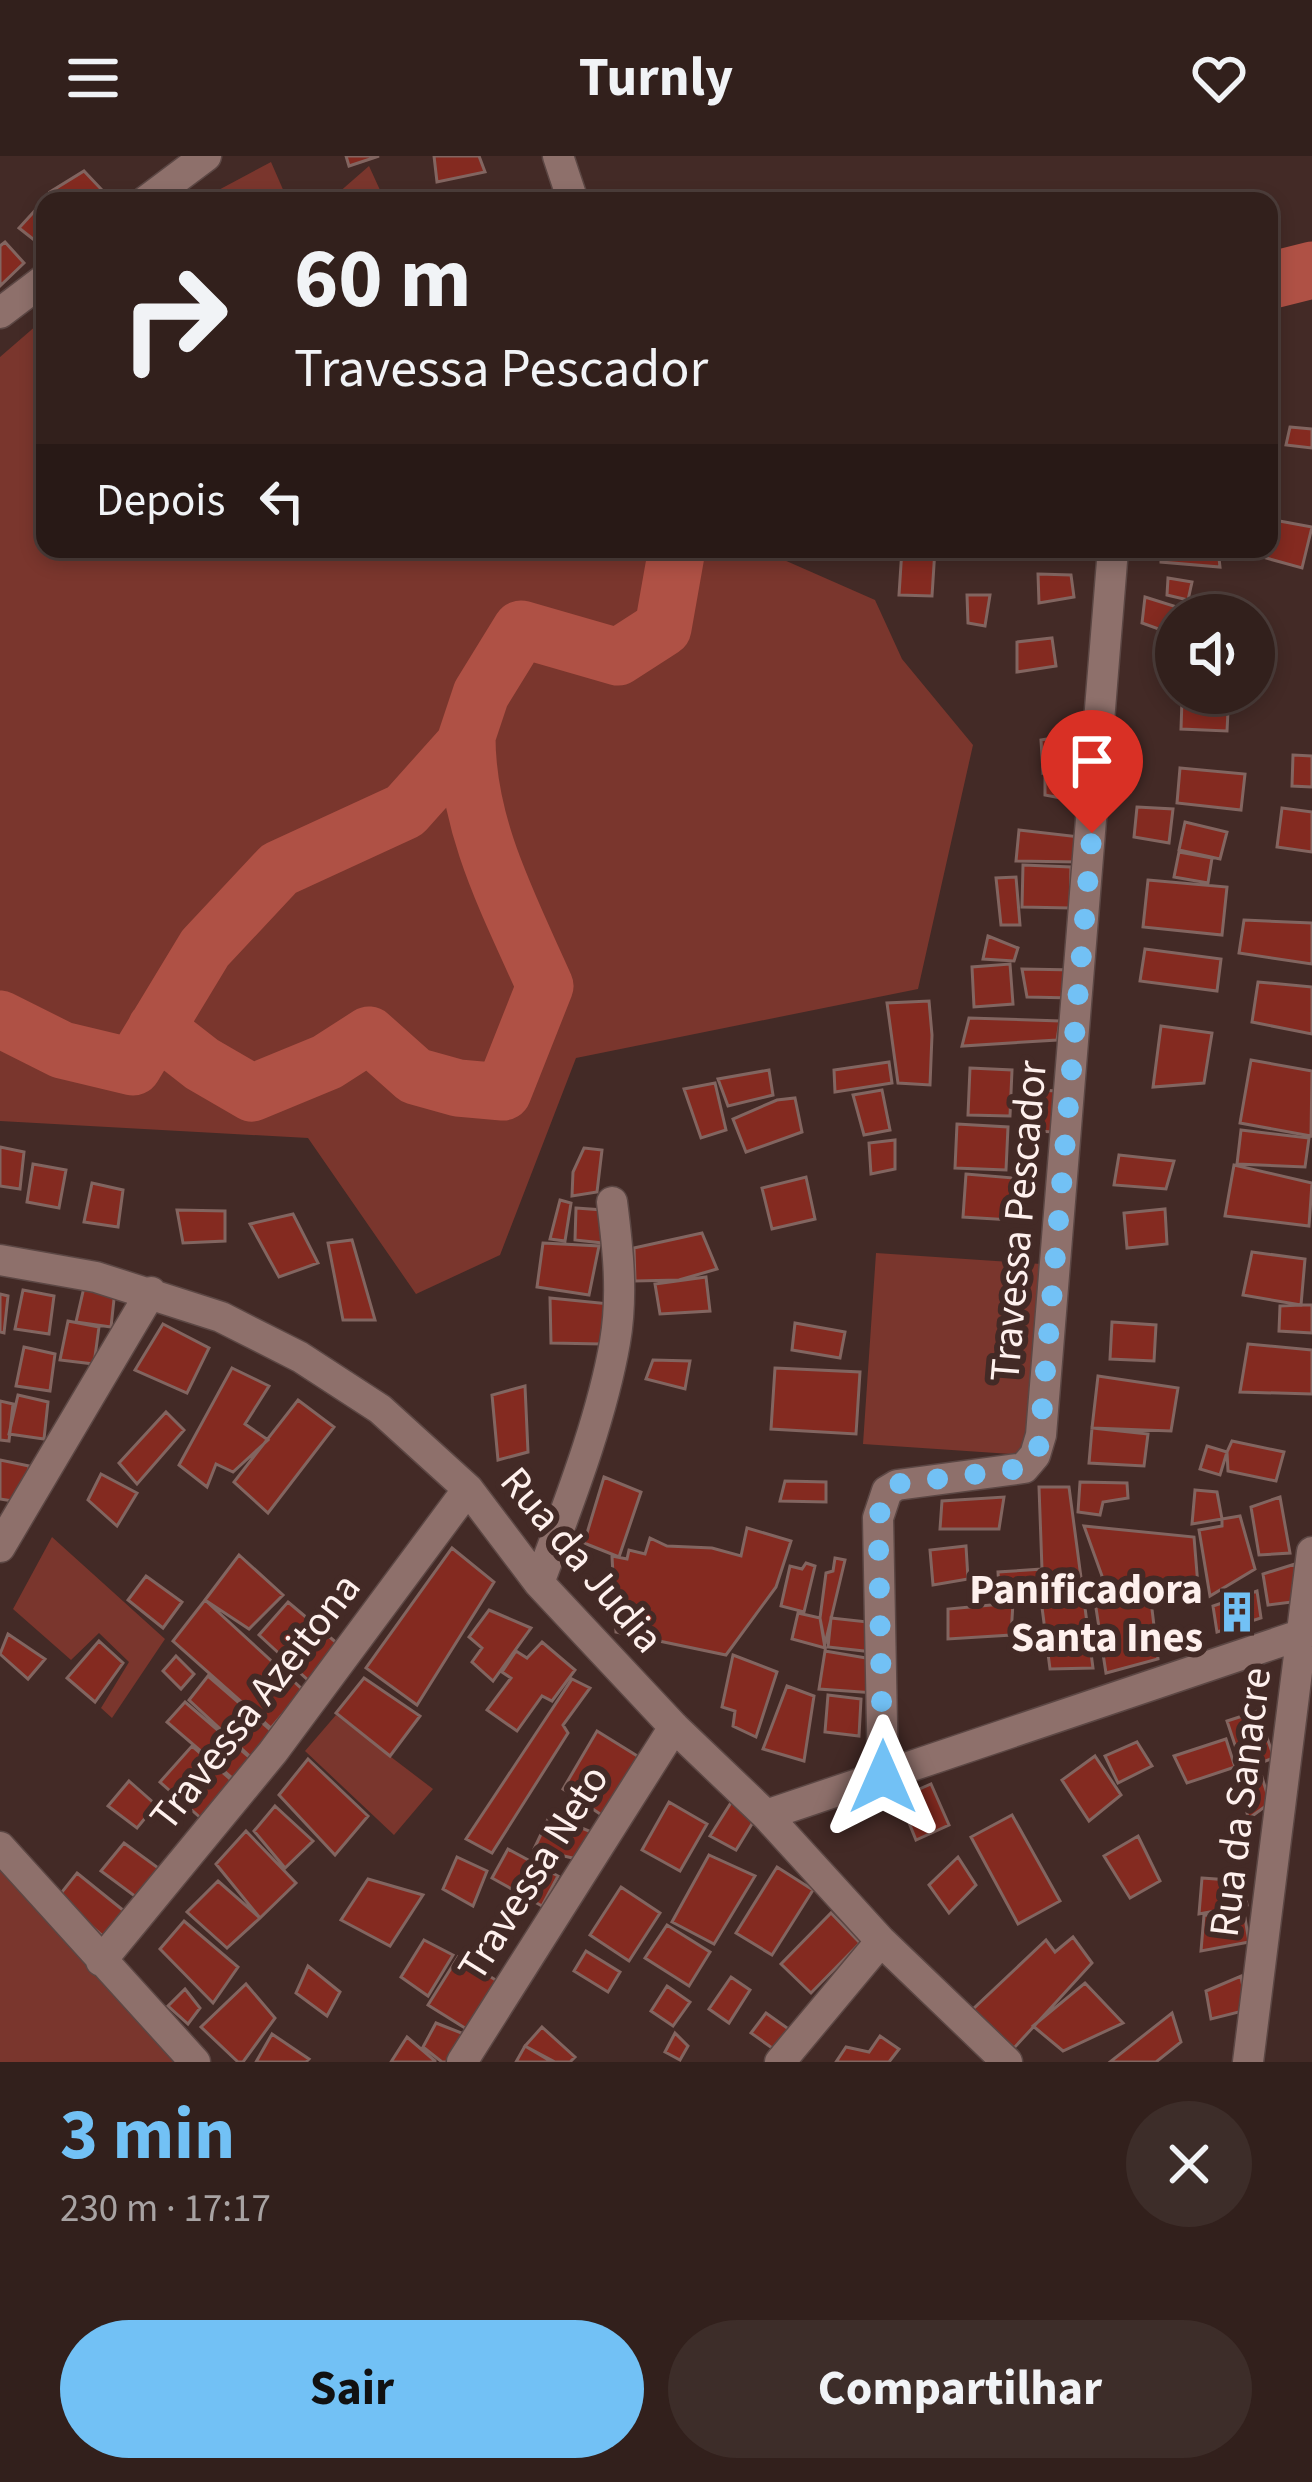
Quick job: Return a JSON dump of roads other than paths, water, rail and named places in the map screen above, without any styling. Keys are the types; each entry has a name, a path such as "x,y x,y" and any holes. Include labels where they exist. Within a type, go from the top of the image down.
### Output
{"street":[{"path":"158,192 206,156"},
{"path":"558,156 570,192"},
{"path":"0,314 36,286"},
{"name":"Travessa Pescador","path":"883,1777 878,1518 882,1503 897,1484 1024,1468 1036,1455 1041,1435 1112,558"},
{"path":"539,1583 588,1446 615,1341 619,1260 612,1202"},
{"name":"Rua da Judia","path":"0,1260 96,1277 221,1317 300,1357 380,1409 468,1489 539,1583 674,1727 766,1815 881,1941 1007,2062"},
{"path":"0,1547 151,1292"},
{"name":"Travessa Azeitona","path":"101,1961 273,1752 468,1489"},
{"name":"Rua da Sanacre","path":"1248,2062 1308,1632 1312,1552"},
{"path":"766,1815 1308,1632"},
{"name":"Travessa Neto","path":"461,2062 674,1727"},
{"path":"0,1847 195,2062"},
{"path":"780,2062 881,1941"}],"waterway":[{"path":"1278,279 1312,270"},
{"path":"0,1019 62,1050 133,1067 205,948 279,869 405,811 464,745 481,694 521,629 618,657 663,628 675,558"},
{"path":"156,1028 202,1064 252,1093 327,1062 369,1035 415,1076 458,1088 503,1092 545,986 482,834 467,737"}],"place":[{"name":"Panificadora Santa Ines","path":"1237,1612"}]}
